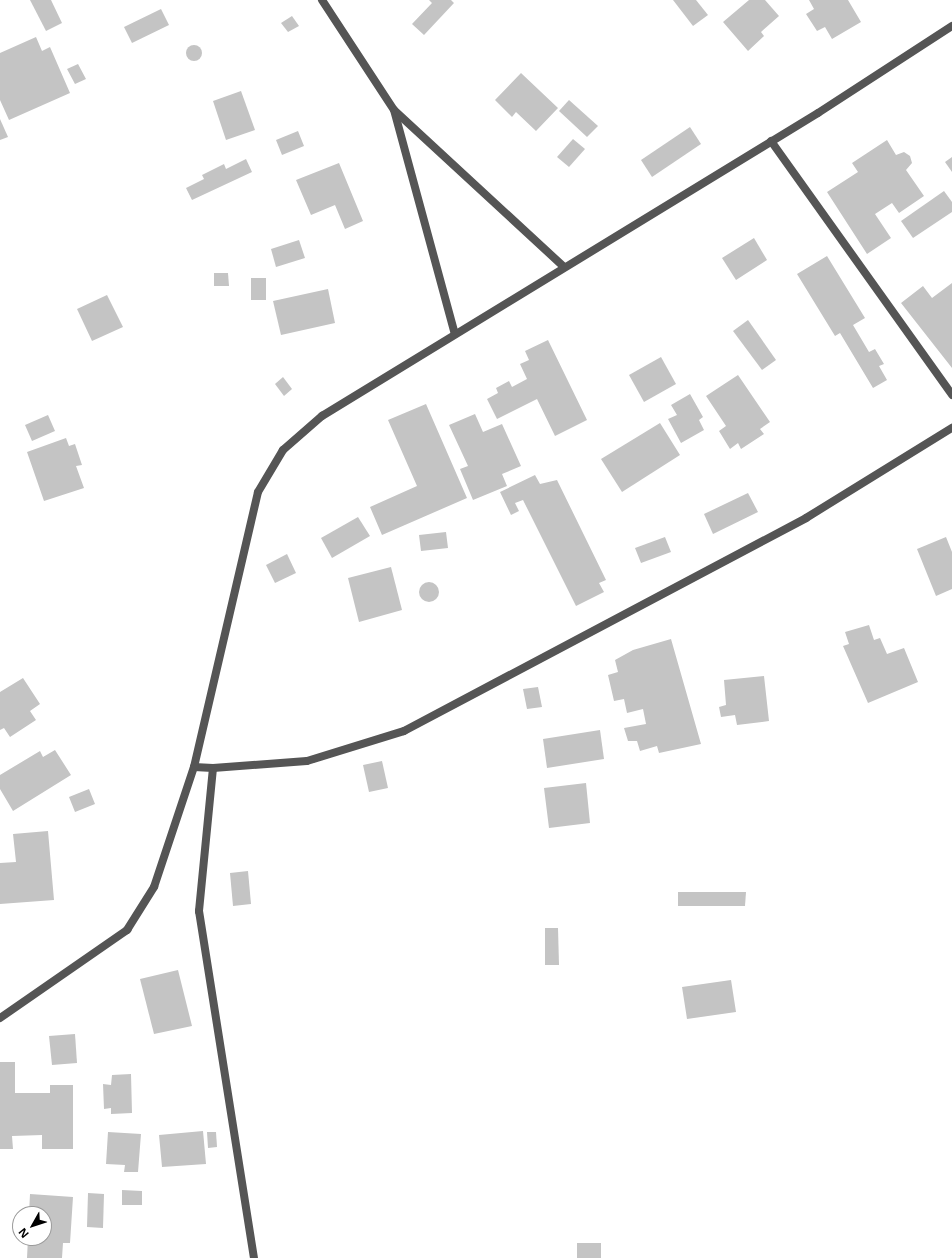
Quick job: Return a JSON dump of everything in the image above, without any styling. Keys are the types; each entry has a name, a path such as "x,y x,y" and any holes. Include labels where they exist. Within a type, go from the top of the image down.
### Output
{"street":[{"path":"322,0 394,110 564,268"},
{"path":"0,1018 115,941 137,917 154,887 194,766 258,492 283,450 322,416 771,141 952,26"},
{"path":"394,110 455,334"},
{"path":"771,141 952,395"},
{"path":"194,766 213,768 306,762 404,732 806,518 952,428"},
{"path":"213,768 199,911 254,1258"}],"building":[{"path":"30,0 51,0 62,23 46,31"},
{"path":"429,0 451,0 454,3 424,35 412,24 432,3"},
{"path":"673,0 696,0 708,15 693,26"},
{"path":"749,0 765,0 779,16 761,32 764,36 748,51 723,22"},
{"path":"809,0 848,0 861,22 832,39 825,27 817,31 806,14 814,9"},
{"path":"161,9 169,25 132,43 124,27"},
{"path":"292,16 299,26 288,32 281,23"},
{"path":"36,37 42,51 50,47 70,93 9,120 0,100 0,53"},
{"path":"194,45 201,50 202,53 197,60 194,61 187,56 186,53 191,46"},
{"path":"78,64 86,79 75,84 67,69"},
{"path":"521,73 558,108 536,131 516,112 512,117 495,100"},
{"path":"241,91 255,130 226,140 213,101"},
{"path":"569,100 598,126 587,137 559,111"},
{"path":"0,119 8,137 0,140"},
{"path":"690,127 701,144 652,177 641,160"},
{"path":"298,131 304,146 282,155 276,140"},
{"path":"573,139 585,149 569,167 557,157"},
{"path":"887,140 896,155 904,152 910,156 912,163 906,170 924,196 899,213 892,203 875,214 891,238 867,254 827,192 858,172 852,163"},
{"path":"952,157 952,172 945,162"},
{"path":"246,159 252,172 192,200 186,188 204,179 202,175 224,164 226,169"},
{"path":"339,163 363,221 345,229 335,205 311,215 296,180"},
{"path":"944,191 952,202 952,212 913,238 901,221"},
{"path":"754,238 767,260 736,280 722,258"},
{"path":"299,240 305,258 276,267 271,249"},
{"path":"827,256 865,318 853,325 869,352 875,349 884,364 879,366 887,380 873,388 840,333 835,336 797,274"},
{"path":"214,273 228,273 229,286 214,286"},
{"path":"251,278 266,278 266,300 251,300"},
{"path":"952,283 952,368 901,303 923,286 932,298"},
{"path":"328,289 335,323 281,335 273,301"},
{"path":"107,295 123,327 92,341 77,309"},
{"path":"748,320 776,360 762,370 733,331"},
{"path":"548,340 587,420 555,436 537,399 497,419 487,399 498,393 496,388 509,381 512,387 527,379 520,364 529,360 525,351"},
{"path":"661,357 676,384 644,402 629,375"},
{"path":"738,375 770,422 760,429 764,434 741,449 738,443 730,449 719,431 726,426 706,396"},
{"path":"283,377 292,389 284,396 275,384"},
{"path":"690,394 703,417 699,420 704,430 681,443 668,419 677,415 671,405"},
{"path":"426,404 467,498 382,535 370,507 417,486 388,420"},
{"path":"475,414 483,432 502,424 521,466 502,474 507,486 473,500 460,469 468,466 449,425"},
{"path":"48,415 55,431 32,441 25,425"},
{"path":"660,423 680,455 622,492 601,459"},
{"path":"66,438 69,446 75,444 82,465 76,466 84,488 44,501 27,452"},
{"path":"535,475 540,484 557,480 606,580 599,583 604,592 576,606 523,500 515,503 519,511 511,515 500,492"},
{"path":"748,493 758,512 713,534 704,514"},
{"path":"358,517 370,536 332,558 321,538"},
{"path":"446,532 448,548 421,551 419,535"},
{"path":"665,537 671,552 641,563 635,548"},
{"path":"946,537 952,552 952,589 936,596 917,549"},
{"path":"287,554 296,573 275,583 266,565"},
{"path":"391,567 402,610 359,622 348,578"},
{"path":"429,582 436,585 439,592 436,599 429,602 422,599 419,592 422,585"},
{"path":"869,625 874,640 880,638 887,654 904,648 918,682 868,703 843,646 849,644 845,632"},
{"path":"671,639 701,744 659,753 657,746 640,751 637,741 628,741 624,728 646,724 643,709 627,713 624,699 614,701 608,675 618,672 615,660 633,650"},
{"path":"764,676 769,721 737,725 735,715 721,717 719,707 726,705 724,680"},
{"path":"23,678 40,704 30,711 36,720 10,737 4,728 0,730 0,692"},
{"path":"538,687 542,707 527,709 523,689"},
{"path":"600,730 604,759 547,768 543,739"},
{"path":"55,750 71,775 13,811 0,789 0,775 40,751 43,757"},
{"path":"382,761 388,788 369,792 363,765"},
{"path":"586,783 590,823 549,828 544,788"},
{"path":"89,789 95,804 75,812 69,797"},
{"path":"48,831 54,900 0,904 0,863 16,862 13,834"},
{"path":"248,871 251,904 233,906 230,873"},
{"path":"678,892 746,892 745,906 678,906"},
{"path":"545,928 558,928 559,965 545,965"},
{"path":"178,970 192,1026 154,1034 140,979"},
{"path":"731,980 736,1012 687,1019 682,987"},
{"path":"75,1034 77,1063 52,1065 49,1036"},
{"path":"0,1062 15,1062 15,1093 50,1093 50,1085 73,1085 73,1149 42,1149 42,1135 12,1136 13,1149 0,1149"},
{"path":"131,1074 132,1113 111,1114 111,1108 104,1109 103,1084 111,1085 112,1075"},
{"path":"203,1131 206,1164 162,1167 159,1135"},
{"path":"108,1132 141,1134 138,1172 124,1172 125,1165 106,1164"},
{"path":"207,1132 216,1132 217,1147 208,1148"},
{"path":"122,1190 142,1191 142,1205 122,1205"},
{"path":"88,1193 104,1194 103,1228 87,1227"},
{"path":"30,1194 73,1197 70,1243 63,1243 62,1258 27,1258 28,1246 52,1246 52,1206 29,1206"},
{"path":"577,1243 601,1243 601,1258 577,1258"}]}
